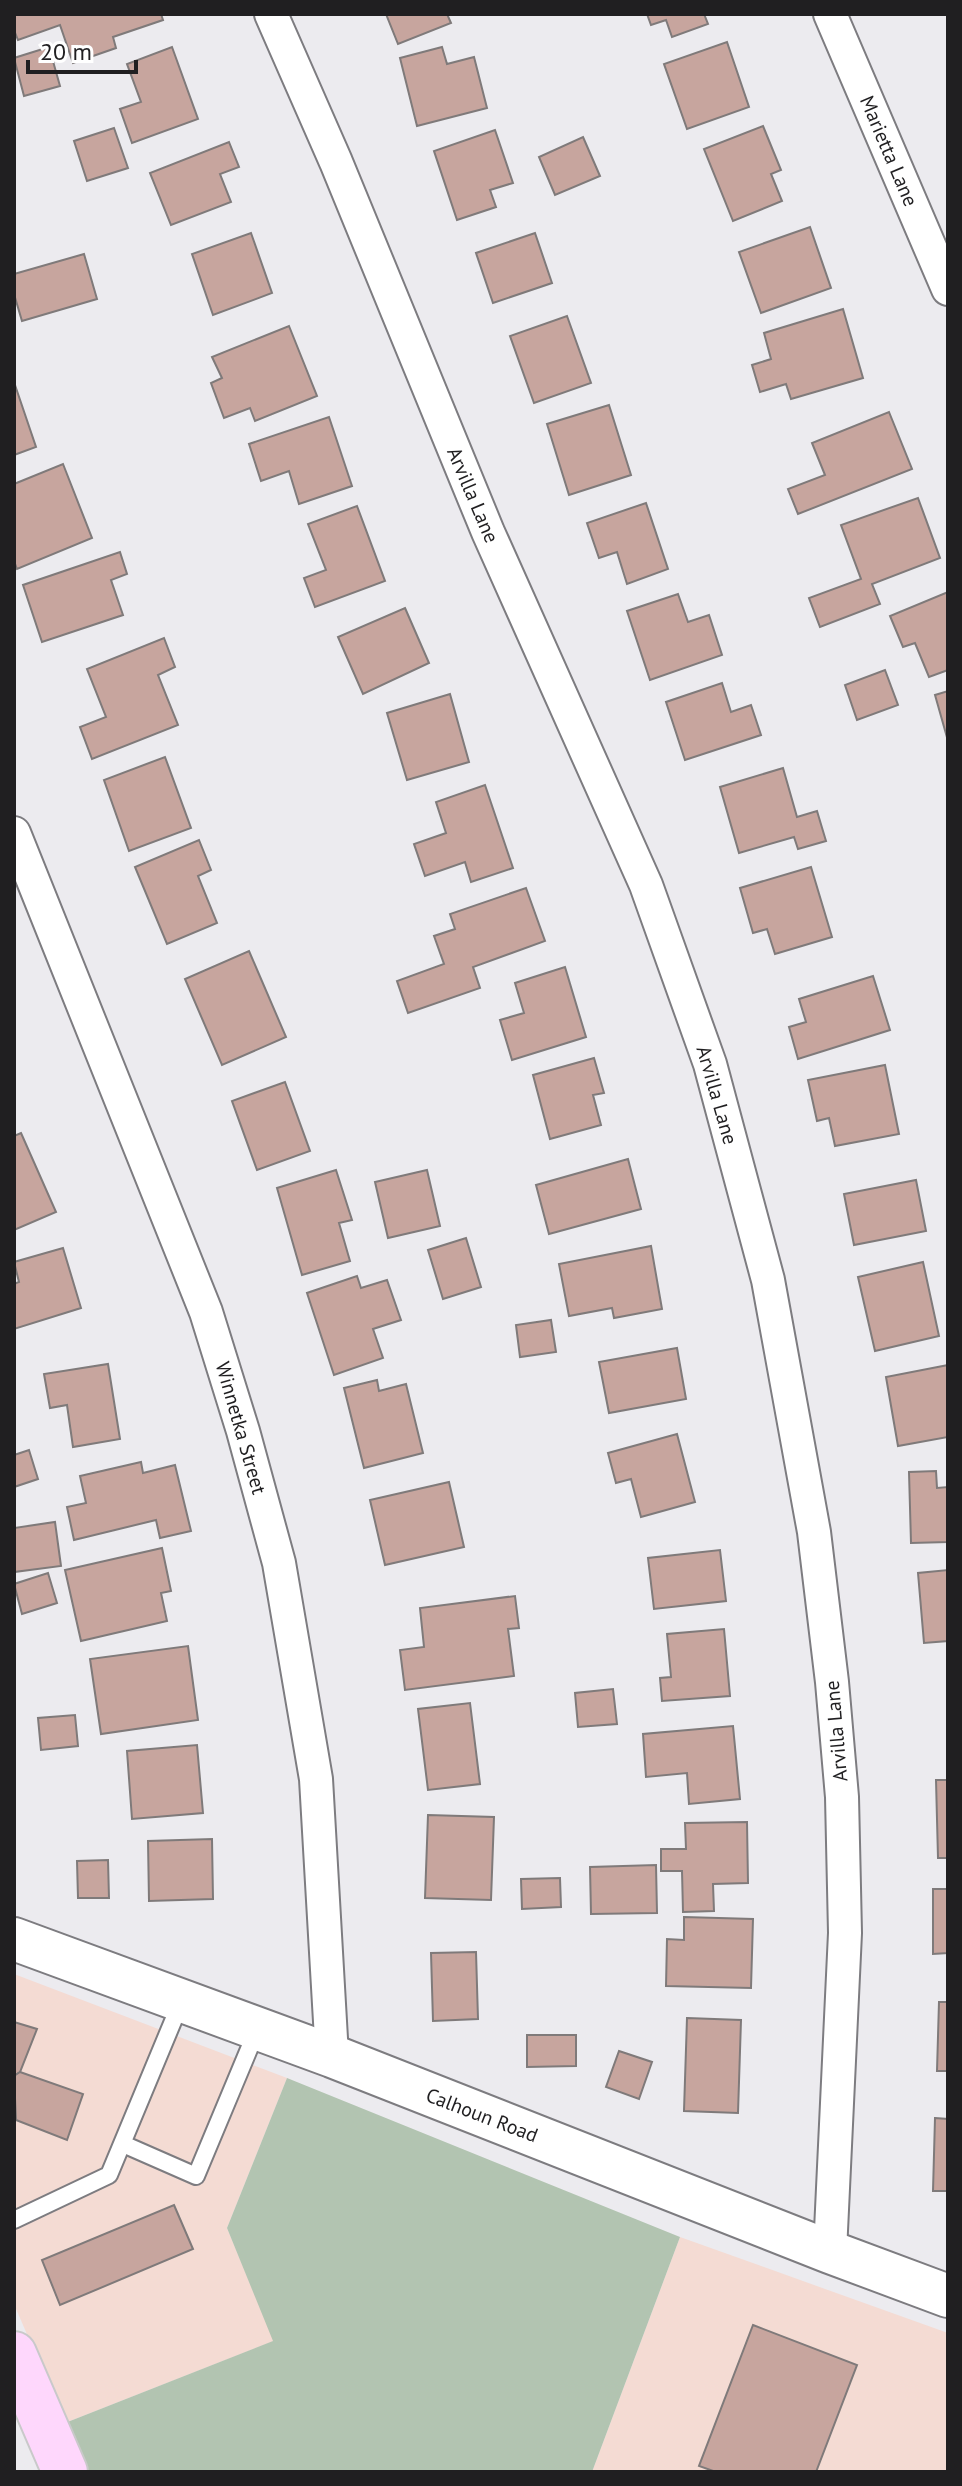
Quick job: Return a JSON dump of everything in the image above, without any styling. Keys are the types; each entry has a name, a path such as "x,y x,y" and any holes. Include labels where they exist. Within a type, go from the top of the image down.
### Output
{"main road":[{"path":"14,2354 65,2472"}],"street":[{"name":"Arvilla Lane","path":"271,14 336,162 488,532 646,885 710,1064 768,1280 814,1532 842,1797 845,1933 830,2252"},
{"name":"Marietta Lane","path":"830,14 948,289"},
{"name":"Winnetka Street","path":"14,833 206,1312 279,1563 316,1779 332,2056"},
{"name":"Calhoun Road","path":"14,1939 332,2056 948,2296"}],"lane":[{"path":"14,2220 109,2175 182,2001"},
{"path":"123,2144 196,2176 257,2030"}],"shaded area":[{"path":"14,1974 287,2078 227,2228 274,2341 65,2423 14,2304"},
{"path":"680,2237 948,2333 948,2472 592,2472"}],"green space":[{"path":"287,2078 680,2237 592,2472 86,2472 65,2423 273,2341 227,2228"}],"building":[{"path":"14,14 161,14 163,20 113,37 116,48 73,63 60,25 18,40 14,30"},
{"path":"386,14 447,14 451,23 398,44"},
{"path":"647,14 704,14 708,24 672,37 666,20 651,25"},
{"path":"727,42 749,107 687,129 664,64"},
{"path":"49,47 60,86 24,96 14,58"},
{"path":"172,47 198,119 132,143 120,109 141,102 127,64"},
{"path":"442,47 447,64 474,57 487,108 417,126 400,58"},
{"path":"763,126 781,170 771,174 782,201 733,221 704,149"},
{"path":"114,128 128,168 87,181 74,141"},
{"path":"495,130 513,183 490,190 496,207 457,220 434,151"},
{"path":"583,137 600,176 555,195 539,157"},
{"path":"229,142 239,167 220,174 231,202 171,225 150,173"},
{"path":"810,227 831,288 761,313 739,252"},
{"path":"251,233 272,293 213,315 192,254"},
{"path":"535,233 552,283 493,303 476,253"},
{"path":"84,254 97,299 22,321 14,294 14,274"},
{"path":"843,309 863,378 791,399 786,384 760,392 752,365 771,359 764,333"},
{"path":"567,316 591,383 534,403 510,336"},
{"path":"289,326 317,396 255,421 250,408 224,418 211,383 222,378 212,357"},
{"path":"14,386 36,447 14,455"},
{"path":"609,405 631,475 569,495 547,424"},
{"path":"889,412 912,469 798,514 788,489 825,475 812,443"},
{"path":"329,417 352,486 299,504 289,471 261,481 249,444"},
{"path":"63,464 92,538 17,569 14,561 14,484"},
{"path":"918,498 940,558 872,584 880,604 820,627 809,598 861,579 841,525"},
{"path":"646,503 668,569 627,584 617,552 599,558 587,523"},
{"path":"357,506 385,581 315,607 304,578 326,570 308,524"},
{"path":"120,552 127,574 111,580 123,615 42,642 23,585"},
{"path":"948,592 948,670 929,677 915,643 903,647 890,616"},
{"path":"678,594 688,622 709,615 722,655 650,680 627,611"},
{"path":"405,608 429,663 363,694 338,637"},
{"path":"164,638 175,667 158,675 178,725 92,759 80,727 106,717 87,669"},
{"path":"885,670 898,705 857,720 845,685"},
{"path":"722,683 731,712 751,705 761,735 685,760 666,702"},
{"path":"948,691 948,741 935,695"},
{"path":"450,694 469,762 407,780 387,713"},
{"path":"165,757 191,828 129,851 104,780"},
{"path":"783,768 797,817 817,811 826,841 798,849 794,837 739,853 720,787"},
{"path":"485,785 513,868 471,882 465,862 425,876 414,844 446,833 436,802"},
{"path":"199,840 211,870 198,876 217,923 167,944 135,867"},
{"path":"811,867 832,937 775,954 767,929 753,933 740,888"},
{"path":"526,888 545,941 473,967 480,988 408,1013 397,981 444,964 434,936 455,929 450,914"},
{"path":"249,951 286,1037 222,1065 185,979"},
{"path":"565,967 586,1037 512,1060 500,1020 524,1013 515,983"},
{"path":"873,976 890,1030 798,1059 789,1027 806,1022 799,999"},
{"path":"594,1058 604,1093 593,1095 601,1125 550,1139 533,1075"},
{"path":"885,1065 899,1134 835,1146 829,1118 817,1121 808,1080"},
{"path":"285,1082 310,1151 257,1170 232,1101"},
{"path":"21,1133 56,1212 14,1230 14,1136"},
{"path":"628,1159 641,1209 549,1234 536,1185"},
{"path":"336,1170 352,1220 339,1223 350,1261 302,1275 277,1188"},
{"path":"427,1170 440,1226 388,1238 375,1182"},
{"path":"916,1180 926,1231 854,1245 844,1194"},
{"path":"466,1238 481,1287 443,1299 428,1250"},
{"path":"651,1246 662,1309 614,1318 612,1308 569,1316 559,1264"},
{"path":"63,1248 81,1308 14,1329 14,1284 19,1282 14,1262"},
{"path":"923,1262 939,1336 875,1351 858,1277"},
{"path":"357,1276 361,1288 387,1280 401,1320 373,1329 383,1358 334,1375 307,1293"},
{"path":"551,1320 556,1352 520,1357 516,1325"},
{"path":"677,1348 686,1399 609,1413 599,1362"},
{"path":"108,1364 120,1439 73,1447 67,1405 50,1408 44,1374"},
{"path":"948,1365 948,1437 898,1446 886,1377"},
{"path":"377,1380 379,1391 406,1384 423,1453 364,1468 344,1388"},
{"path":"677,1434 695,1502 641,1517 631,1479 616,1483 608,1453"},
{"path":"29,1450 38,1479 14,1487 14,1455"},
{"path":"141,1462 143,1473 175,1465 191,1531 160,1538 156,1520 74,1540 67,1507 86,1503 80,1476"},
{"path":"936,1471 937,1488 948,1487 948,1542 911,1543 909,1472"},
{"path":"449,1482 464,1547 385,1565 370,1500"},
{"path":"55,1522 61,1566 14,1572 14,1528"},
{"path":"162,1548 171,1591 161,1593 167,1621 81,1641 65,1570"},
{"path":"720,1550 726,1601 654,1609 648,1558"},
{"path":"948,1570 948,1641 924,1643 918,1573"},
{"path":"48,1573 57,1603 22,1614 14,1584"},
{"path":"515,1596 519,1628 508,1629 514,1676 405,1690 400,1650 424,1647 420,1608"},
{"path":"724,1629 730,1696 662,1701 660,1678 671,1677 667,1634"},
{"path":"188,1646 198,1720 101,1734 90,1659"},
{"path":"613,1689 617,1724 578,1727 575,1693"},
{"path":"470,1703 480,1784 428,1790 418,1709"},
{"path":"75,1715 78,1746 41,1750 38,1718"},
{"path":"733,1726 740,1799 689,1804 687,1773 646,1777 643,1734"},
{"path":"197,1745 203,1813 132,1819 127,1751"},
{"path":"936,1780 948,1780 948,1858 938,1858"},
{"path":"428,1815 494,1817 491,1900 425,1898"},
{"path":"747,1822 748,1883 713,1884 714,1911 683,1912 682,1871 661,1871 661,1849 686,1849 685,1823"},
{"path":"212,1839 213,1899 149,1901 148,1841"},
{"path":"108,1860 109,1898 78,1898 77,1861"},
{"path":"656,1865 657,1913 591,1914 590,1867"},
{"path":"560,1878 561,1907 522,1909 521,1879"},
{"path":"933,1889 948,1889 948,1953 933,1954"},
{"path":"684,1917 753,1919 751,1988 666,1986 667,1939 684,1940"},
{"path":"476,1952 478,2019 433,2021 431,1953"},
{"path":"939,2002 948,2002 948,2071 937,2071"},
{"path":"687,2018 741,2020 738,2113 684,2111"},
{"path":"14,2022 37,2029 20,2072 14,2076"},
{"path":"527,2035 576,2035 576,2066 527,2067"},
{"path":"619,2051 652,2062 639,2099 606,2087"},
{"path":"20,2072 83,2094 67,2140 16,2120 14,2076"},
{"path":"935,2118 948,2119 948,2191 933,2191"},
{"path":"174,2205 193,2249 60,2305 42,2260"},
{"path":"753,2325 857,2365 816,2472 716,2472 699,2466"}]}
